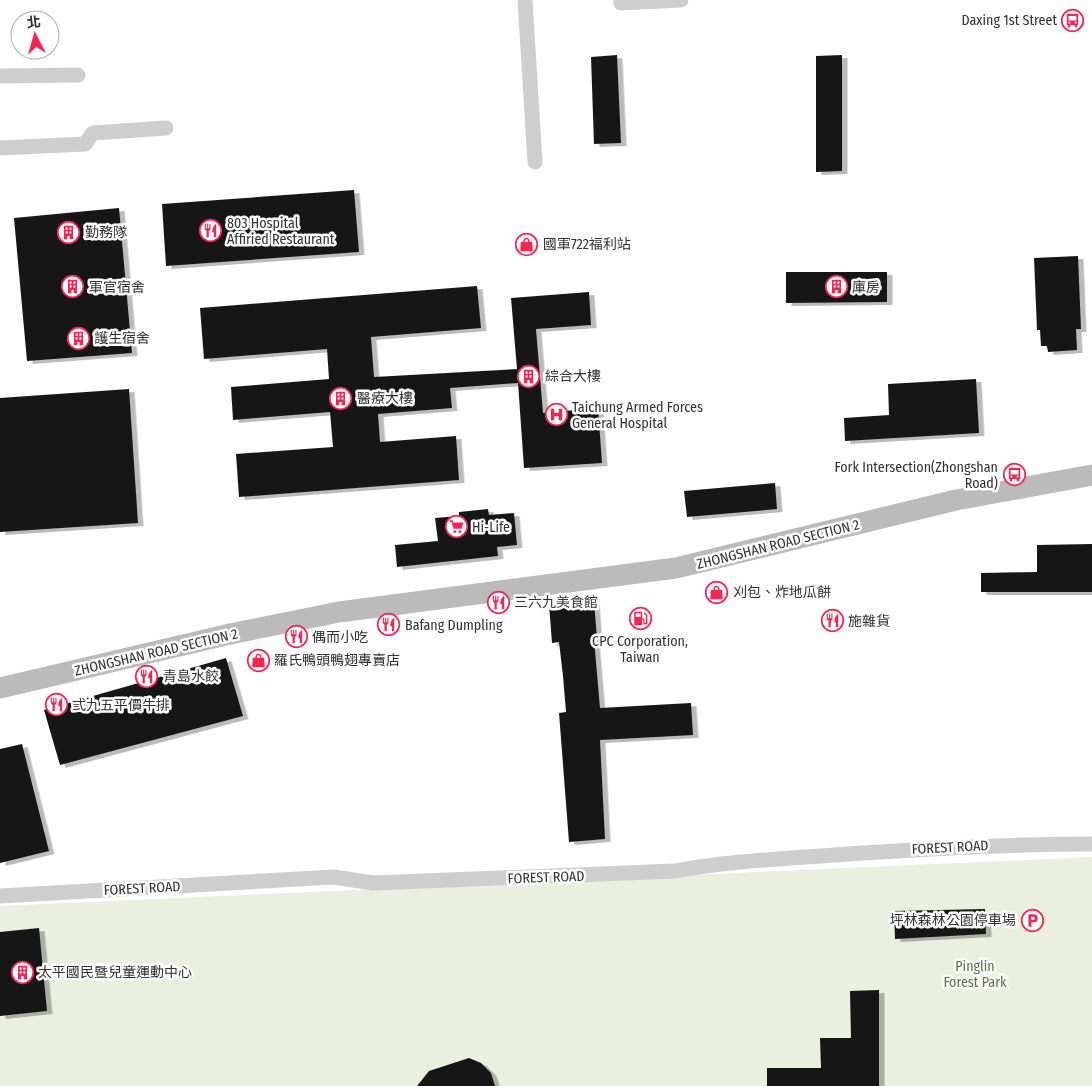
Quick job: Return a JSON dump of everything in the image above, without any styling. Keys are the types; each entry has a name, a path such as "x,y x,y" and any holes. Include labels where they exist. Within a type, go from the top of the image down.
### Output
{"street":[{"path":"525,0 535,162"},
{"path":"621,0 621,3 680,0"},
{"path":"0,76 78,75"},
{"path":"0,148 85,144 93,133 166,128"},
{"name":"ZHONGSHAN ROAD SECTION 2","path":"0,688 230,634 339,612 676,568 956,500 1092,475"},
{"name":"FOREST ROAD","path":"0,896 334,876 373,883 675,871 715,863 882,851 1005,844 1092,844"}],"green space":[{"name":"Pinglin Forest Park","path":"1092,857 1092,1086 0,1086 0,906"}],"building":[{"path":"617,55 621,143 594,144 591,57"},
{"path":"842,55 842,171 816,172 816,56"},
{"path":"354,190 359,252 166,266 162,204"},
{"path":"119,208 132,353 27,361 14,218"},
{"path":"1078,256 1081,329 1076,329 1077,350 1048,352 1047,346 1041,346 1040,330 1037,330 1034,258"},
{"name":"庫房","path":"786,272 887,272 887,302 786,303"},
{"name":"醫療大樓","path":"477,286 481,328 371,337 374,377 517,369 511,298 589,292 591,325 536,329 543,413 598,408 602,463 524,468 518,383 450,388 452,408 378,414 380,442 456,436 459,480 239,497 236,454 333,447 330,412 233,420 231,387 329,379 327,349 204,359 200,308"},
{"path":"976,379 979,433 845,441 844,418 889,415 888,384"},
{"path":"129,389 138,523 0,532 0,398"},
{"path":"775,483 777,509 687,517 684,491"},
{"path":"488,509 489,515 514,513 517,545 497,547 498,556 397,567 395,545 438,541 435,518 459,516 459,512"},
{"path":"1092,544 1092,592 981,592 981,573 1037,572 1037,545"},
{"path":"594,601 597,639 594,639 600,708 691,703 693,735 600,740 605,839 569,842 559,713 566,712 563,676 559,642 552,643 549,604"},
{"path":"226,658 243,716 60,765 44,710"},
{"path":"22,744 49,851 0,863 0,749"},
{"path":"985,909 986,934 895,939 894,911"},
{"name":"太平國民暨兒童運動中心","path":"39,928 47,1011 0,1016 0,932"},
{"path":"879,990 879,1086 767,1086 767,1068 821,1068 820,1038 851,1038 850,991"},
{"path":"469,1058 481,1063 491,1073 495,1086 417,1086 429,1071"}],"place":[{"name":"Daxing 1st Street","path":"1073,20"},
{"name":"803 Hospital Affiried Restaurant","path":"211,231"},
{"name":"勤務隊","path":"69,232"},
{"name":"國軍722福利站","path":"527,244"},
{"name":"軍官宿舍","path":"73,287"},
{"name":"庫房","path":"836,287"},
{"name":"護生宿舍","path":"78,338"},
{"name":"綜合大樓","path":"529,376"},
{"name":"醫療大樓","path":"341,398"},
{"name":"Taichung Armed Forces General Hospital","path":"556,415"},
{"name":"Fork Intersection(Zhongshan Road)","path":"1014,475"},
{"name":"Hi-Life","path":"456,527"},
{"name":"刈包、炸地瓜餅","path":"717,592"},
{"name":"三六九美食館","path":"498,602"},
{"name":"CPC Corporation, Taiwan","path":"640,619"},
{"name":"施雜貨","path":"832,621"},
{"name":"Bafang Dumpling","path":"389,625"},
{"name":"偶而小吃","path":"296,637"},
{"name":"羅氏鴨頭鴨翅專賣店","path":"258,660"},
{"name":"青島水餃","path":"147,676"},
{"name":"弎九五平價牛排","path":"56,705"},
{"name":"坪林森林公園停車場","path":"1032,920"},
{"name":"太平國民暨兒童運動中心","path":"22,972"}]}
